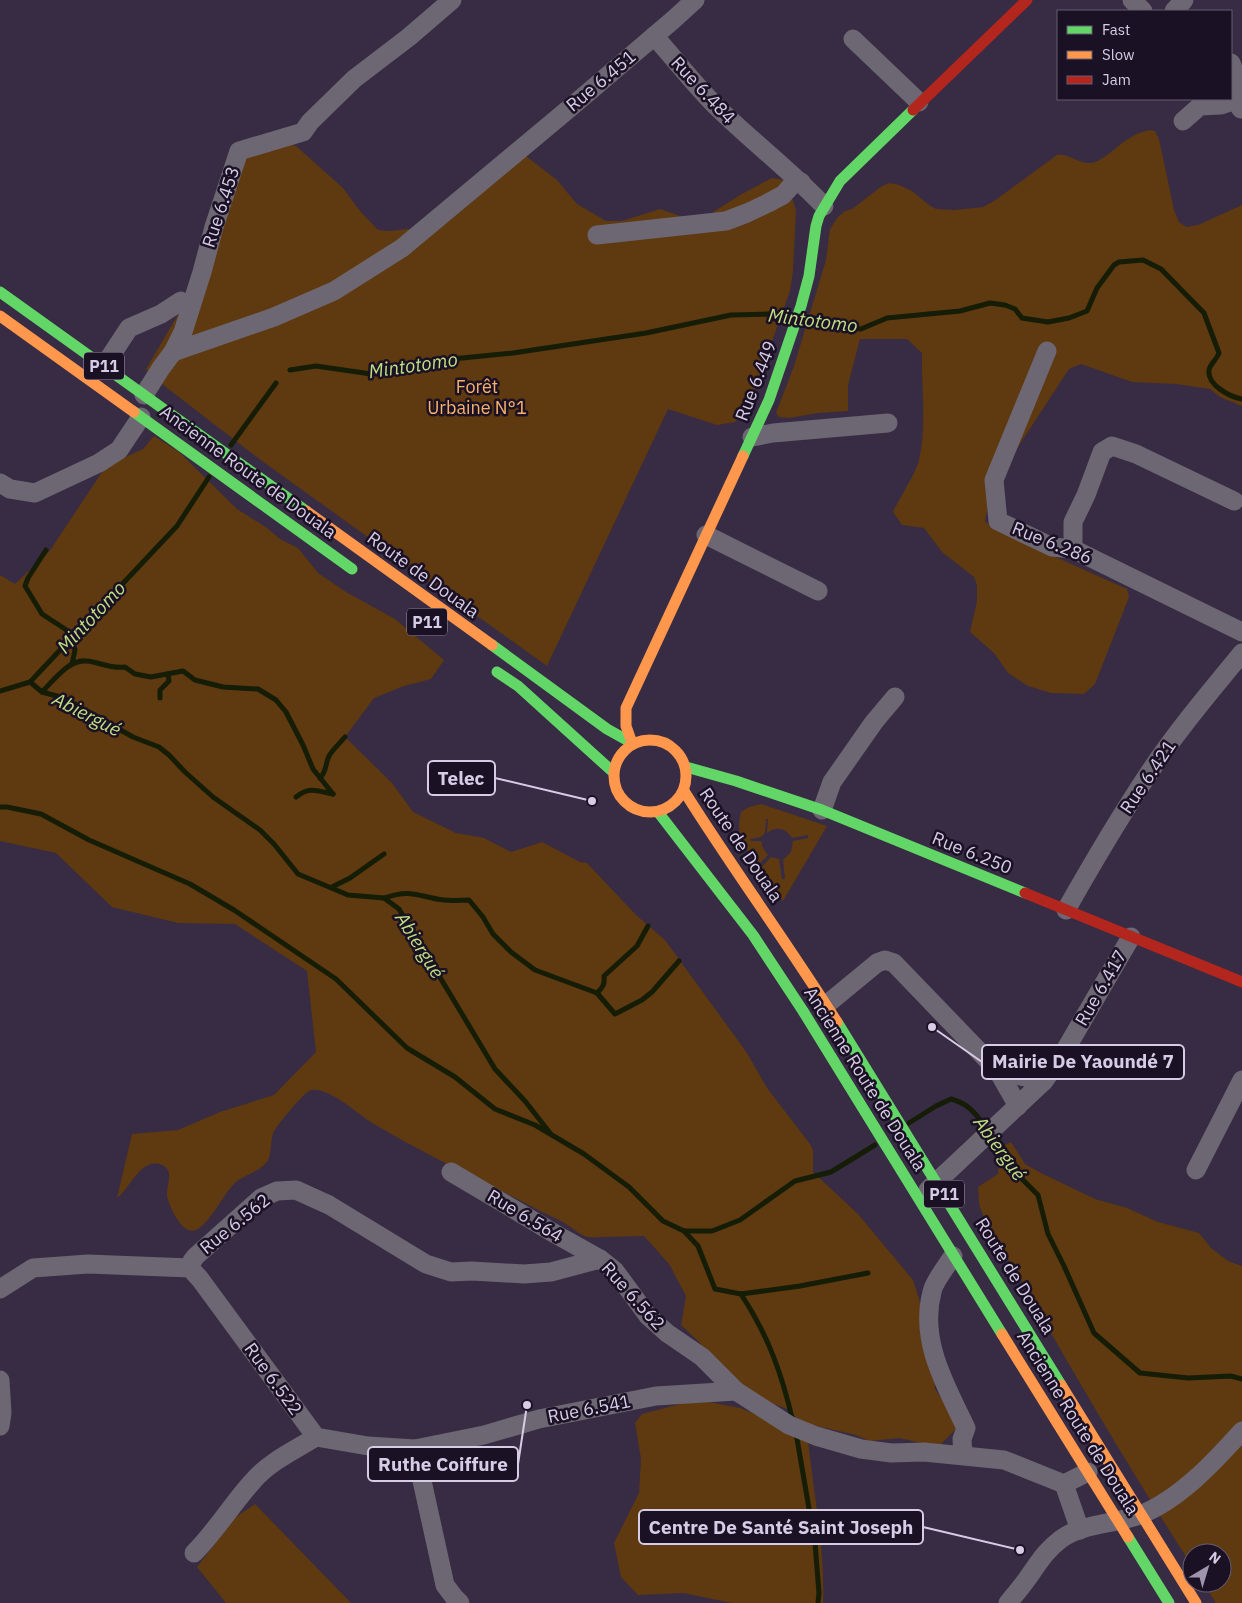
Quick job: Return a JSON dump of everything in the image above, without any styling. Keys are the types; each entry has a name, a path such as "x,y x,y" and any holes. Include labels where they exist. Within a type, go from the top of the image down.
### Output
{"main road":[{"name":"Rue 6.449","path":"632,743 626,726 626,708 769,400 801,306 809,276 816,226 824,206 840,181 1022,2"},
{"name":"Route de Douala","path":"0,292 207,439 243,467 599,723 632,743"},
{"name":"Ancienne Route de Douala","path":"0,316 359,573"},
{"path":"217,472 228,455"},
{"path":"486,664 518,686 613,772"},
{"path":"684,791 674,804 658,812 648,813 639,811 630,807 622,800 617,792 613,772 617,759 625,748 632,743 648,740 664,743 678,752 686,767"},
{"name":"Route de Douala","path":"686,767 687,779 684,791 714,839 773,923 826,1005 1196,1603"},
{"name":"Rue 6.250","path":"686,767 736,781 822,810 1242,982"},
{"name":"Ancienne Route de Douala","path":"658,812 753,935 803,1011 1169,1603"}],"street":[{"name":"Rue 6.453","path":"144,395 173,352 183,332 239,151 303,132 310,122 354,79 409,38 452,0"},
{"name":"Rue 6.451","path":"173,352 274,317 334,291 402,248 695,0"},
{"path":"1132,0 1143,10"},
{"path":"1175,10 1184,0"},
{"name":"Rue 6.484","path":"654,36 718,108 801,182 824,206"},
{"path":"853,39 919,102"},
{"path":"1183,121 1200,106 1238,105 1239,82 1232,65"},
{"path":"597,235 726,221 768,203 783,195 792,185 801,182"},
{"path":"104,366 130,328 161,314 181,301"},
{"name":"Rue 6.286","path":"1047,351 994,480 998,521 1052,547 1073,549 1242,632"},
{"path":"0,483 10,489 35,493 99,463 119,450 141,417"},
{"path":"752,437 773,433 888,423"},
{"path":"1073,549 1073,522 1086,495 1102,452 1112,446 1136,454 1234,501"},
{"path":"706,535 818,591"},
{"name":"Rue 6.421","path":"1066,910 1098,854 1149,773 1242,653"},
{"path":"822,810 832,782 874,722 895,697"},
{"name":"Rue 6.417","path":"918,1199 1044,1081 1060,1059 1131,936"},
{"path":"826,1005 877,963 885,960 894,963 998,1071 1014,1109"},
{"path":"998,1071 1044,1081"},
{"path":"1196,1170 1242,1080"},
{"name":"Rue 6.564","path":"451,1172 557,1236 600,1258"},
{"name":"Rue 6.562","path":"190,1268 196,1256 261,1198 277,1191 296,1190 329,1204 426,1264 451,1272 472,1271 524,1274 551,1272 600,1258 615,1271 648,1316 667,1333 702,1357 736,1391 789,1425 816,1436 861,1449 891,1453 924,1452 964,1455 1004,1460 1064,1484"},
{"path":"953,1256 932,1290 927,1320 934,1358 966,1428 962,1439 964,1455"},
{"path":"0,1289 33,1268 88,1264 190,1268"},
{"name":"Rue 6.522","path":"190,1268 316,1437"},
{"path":"0,1380 2,1413 0,1426"},
{"name":"Rue 6.541","path":"415,1449 484,1435 539,1419 656,1396 736,1391"},
{"path":"1008,1603 1045,1552 1063,1538 1080,1530 1141,1514 1177,1494 1242,1431"},
{"path":"194,1554 212,1535 253,1481 268,1466 316,1437 368,1446 415,1449 445,1584 460,1603"},
{"path":"1080,1530 1064,1484 1088,1472"}],"green space":[{"path":"1149,130 1155,131 1159,139 1174,210 1179,222 1186,227 1198,225 1242,205 1242,406 1220,397 1210,389 1176,384 1132,382 1081,364 1069,369 1001,473 989,501 985,521 991,527 1006,530 1040,550 1127,589 1129,597 1095,684 1084,694 1051,693 1028,686 1008,673 994,653 970,632 977,601 977,585 974,577 942,552 924,528 902,525 893,512 919,460 923,434 922,353 907,339 860,339 848,385 848,411 818,413 789,418 779,417 776,413 794,366 826,260 830,229 838,217 845,211 852,209 882,186 890,183 912,191 936,209 954,210 983,207 1057,155 1087,163 1095,162 1105,157 1130,138"},
{"name":"Forêt Urbaine N°1","path":"280,143 296,146 343,188 360,211 378,230 389,231 427,227 522,153 557,180 577,204 606,221 622,221 660,209 683,217 707,216 772,178 783,180 788,186 796,210 793,271 790,291 752,397 735,422 717,425 668,409 547,666 262,461 149,374 146,369 183,306 241,152"},
{"path":"154,436 179,452 237,509 267,528 280,539 298,548 318,573 346,592 395,619 444,660 431,679 404,686 374,698 345,737 392,783 413,812 456,833 484,838 511,852 542,842 580,862 587,863 636,915 665,940 747,1053 767,1088 810,1144 813,1150 813,1172 858,1214 913,1280 934,1347 935,1389 960,1425 938,1447 900,1438 869,1441 856,1435 812,1425 797,1418 787,1409 754,1396 738,1386 681,1325 686,1296 669,1264 644,1236 585,1236 559,1220 394,1136 324,1092 309,1091 295,1104 272,1137 271,1151 266,1163 237,1181 207,1221 196,1230 186,1229 173,1213 167,1196 169,1174 166,1167 162,1165 155,1163 142,1169 117,1198 132,1134 178,1130 220,1112 274,1095 316,1052 307,971 235,924 178,923 112,907 56,853 0,841 0,575 15,584 49,552 106,466 143,449"},
{"path":"761,804 827,826 783,901 760,869 771,857 779,859 782,879 785,879 783,860 791,852 793,841 808,838 808,835 792,838 781,829 774,829 767,833 768,819 766,819 764,834 750,839 751,841 761,841 768,855 758,865 742,841 739,821 741,812 749,807"},
{"path":"1011,1142 1025,1164 1095,1199 1127,1208 1158,1222 1199,1233 1211,1248 1228,1261 1242,1266 1242,1603 1216,1603 1210,1593 1232,1593 1232,1543 1182,1543 1182,1550 1108,1430 986,1221 979,1204 978,1187 998,1174 1001,1147"},
{"path":"709,1402 740,1408 773,1421 808,1441 821,1542 823,1603 732,1603 683,1593 638,1595 621,1577 614,1543 639,1493 641,1459 635,1423 642,1414 684,1403"},
{"path":"255,1504 351,1603 226,1603 197,1567 236,1517"}],"waterway":[{"name":"Mintotomo","path":"805,320 827,326 861,329 887,318 960,311 990,303 1005,305 1015,309 1022,318 1048,322 1069,318 1087,311 1097,288 1114,265 1119,262 1143,260 1161,269 1204,313 1219,353 1209,370 1209,375 1220,389 1242,399"},
{"name":"Mintotomo","path":"290,370 316,366 371,374 442,360 513,353 646,333 731,315 769,314 789,317"},
{"name":"Mintotomo","path":"231,445 276,383"},
{"name":"Mintotomo","path":"30,682 177,526 209,477"},
{"path":"46,550 25,586 42,614 71,635 75,650 72,664"},
{"path":"42,692 68,667 80,661 125,667 135,674 151,677 183,671 195,680 223,687 258,689 276,700 286,712 313,769 333,794"},
{"path":"160,698 160,690 169,681 168,674"},
{"name":"Abiergué","path":"0,691 30,682 42,692 64,698 133,737 159,747 213,797 260,830 298,874 348,895 384,898 399,909 495,1069 525,1101 550,1133"},
{"path":"320,778 324,773 329,756 345,737"},
{"path":"296,797 310,790 333,794"},
{"path":"0,807 41,814 89,840 190,884 234,910 336,979 407,1048 455,1077 495,1109 535,1125 584,1154 629,1187 663,1221 684,1231 712,1231 740,1220 795,1181 831,1172 875,1145"},
{"path":"332,887 350,878 384,854"},
{"path":"384,898 409,893 435,899 469,900 483,917 493,934 511,952 535,970 597,993 615,1014 642,1000 652,992 679,961"},
{"path":"597,993 603,985 604,976 637,946 648,926"},
{"name":"Abiergué","path":"909,1123 951,1099 968,1107 987,1128"},
{"name":"Abiergué","path":"993,1134 1002,1145 1015,1172 1038,1195 1048,1234 1094,1333 1140,1373 1188,1378 1231,1376 1242,1379"},
{"name":"Abiergué","path":"684,1231 698,1246 715,1289 741,1294 800,1286 868,1273"},
{"path":"741,1294 751,1309 773,1355 793,1422"},
{"path":"796,1433 815,1543 818,1603"}],"traffic: fast":[{"path":"743,456 769,400 801,306 809,276 819,216 840,181 913,110"},
{"path":"0,292 306,511"},
{"path":"134,412 352,569"},
{"path":"492,645 607,729 632,743"},
{"path":"497,672 518,686 613,772"},
{"path":"686,767 736,781 822,810 1025,893"},
{"path":"658,812 753,935 803,1011 1002,1334"},
{"path":"837,1022 1061,1385"},
{"path":"1128,1537 1169,1603"}],"traffic: slow":[{"path":"0,316 134,412"},
{"path":"632,743 626,726 626,708 743,456"},
{"path":"306,511 492,645"},
{"path":"657,740 676,750 684,762 686,776 684,790 676,802 664,810 643,812 624,802 616,790 614,769 624,750 636,742 657,740"},
{"path":"684,791 837,1022"},
{"path":"1002,1334 1128,1537"},
{"path":"1061,1385 1196,1603"}],"traffic: jam":[{"path":"913,110 1027,0"},
{"path":"1025,893 1242,982"}],"place":[{"name":"Telec","path":"592,801"},
{"name":"Mairie De Yaoundé 7","path":"932,1027"},
{"name":"Ruthe Coiffure","path":"527,1405"},
{"name":"Centre De Santé Saint Joseph","path":"1020,1550"}]}
